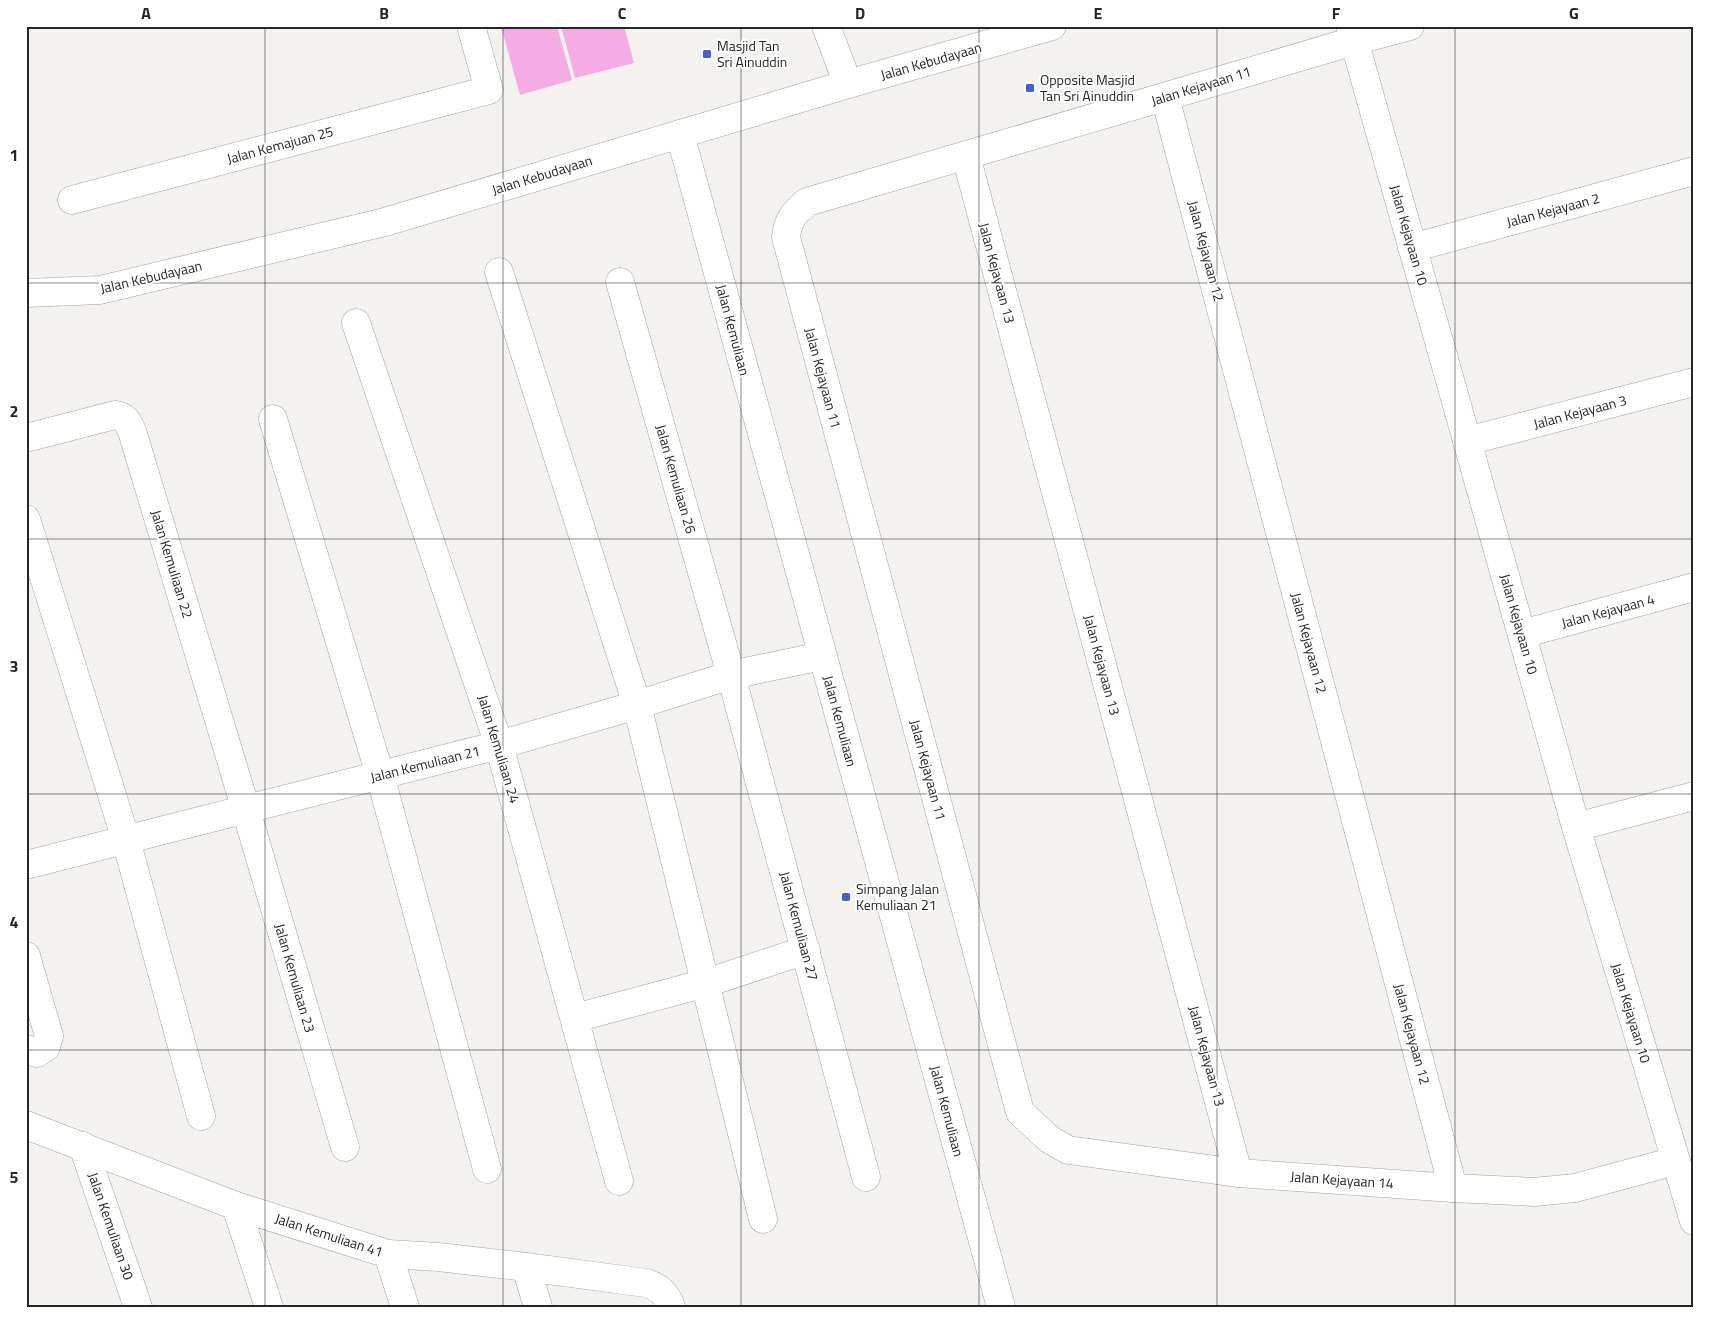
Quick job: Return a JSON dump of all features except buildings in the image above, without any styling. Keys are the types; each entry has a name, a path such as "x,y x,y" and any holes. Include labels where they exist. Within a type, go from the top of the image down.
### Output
{"street":[{"name":"Jalan Kemajuan 25","path":"72,200 489,90 471,26"},
{"path":"826,26 848,84"},
{"name":"Jalan Kebudayaan","path":"26,293 100,290 385,222 848,84 1052,26"},
{"name":"Jalan Kejayaan 11","path":"1020,1112 786,237 787,224 807,202 1166,97 1352,33 1410,26"},
{"name":"Jalan Kejayaan 10","path":"1352,33 1576,827 1694,1221"},
{"name":"Jalan Kejayaan 12","path":"1166,97 1453,1188"},
{"name":"Jalan Kemuliaan","path":"680,134 1001,1307"},
{"name":"Jalan Kejayaan 13","path":"966,156 1238,1173"},
{"name":"Jalan Kejayaan 2","path":"1412,248 1694,171"},
{"path":"499,272 638,705 763,1219"},
{"name":"Jalan Kemuliaan 26","path":"620,282 731,675"},
{"name":"Jalan Kemuliaan 24","path":"356,323 499,745 619,1181"},
{"name":"Jalan Kejayaan 3","path":"1467,441 1694,382"},
{"name":"Jalan Kemuliaan 22","path":"26,438 115,415 127,420 132,431 246,810"},
{"path":"273,419 380,775 487,1169"},
{"path":"26,519 126,840 201,1116"},
{"name":"Jalan Kejayaan 4","path":"1522,634 1694,587"},
{"name":"Jalan Kemuliaan 21","path":"26,865 499,745 638,705 731,675 822,656"},
{"name":"Jalan Kemuliaan 27","path":"731,675 866,1177"},
{"path":"1576,827 1694,796"},
{"name":"Jalan Kemuliaan 23","path":"246,810 344,1147"},
{"path":"575,1018 706,983 806,950"},
{"path":"26,956 38,1042"},
{"name":"Jalan Kejayaan 14","path":"1020,1112 1049,1139 1068,1150 1238,1173 1534,1192 1574,1188 1675,1161"},
{"name":"Jalan Kemuliaan 41","path":"26,1124 236,1206 388,1254 438,1257 646,1283 657,1286 664,1292 670,1304"},
{"name":"Jalan Kemuliaan 30","path":"83,1146 138,1307"},
{"path":"236,1206 269,1307"},
{"path":"388,1254 405,1307"},
{"path":"526,1267 538,1307"}],"place":[{"name":"Masjid Tan Sri Ainuddin","path":"707,54"},
{"name":"Opposite Masjid Tan Sri Ainuddin","path":"1030,88"},
{"name":"Simpang Jalan Kemuliaan 21","path":"846,897"}]}
